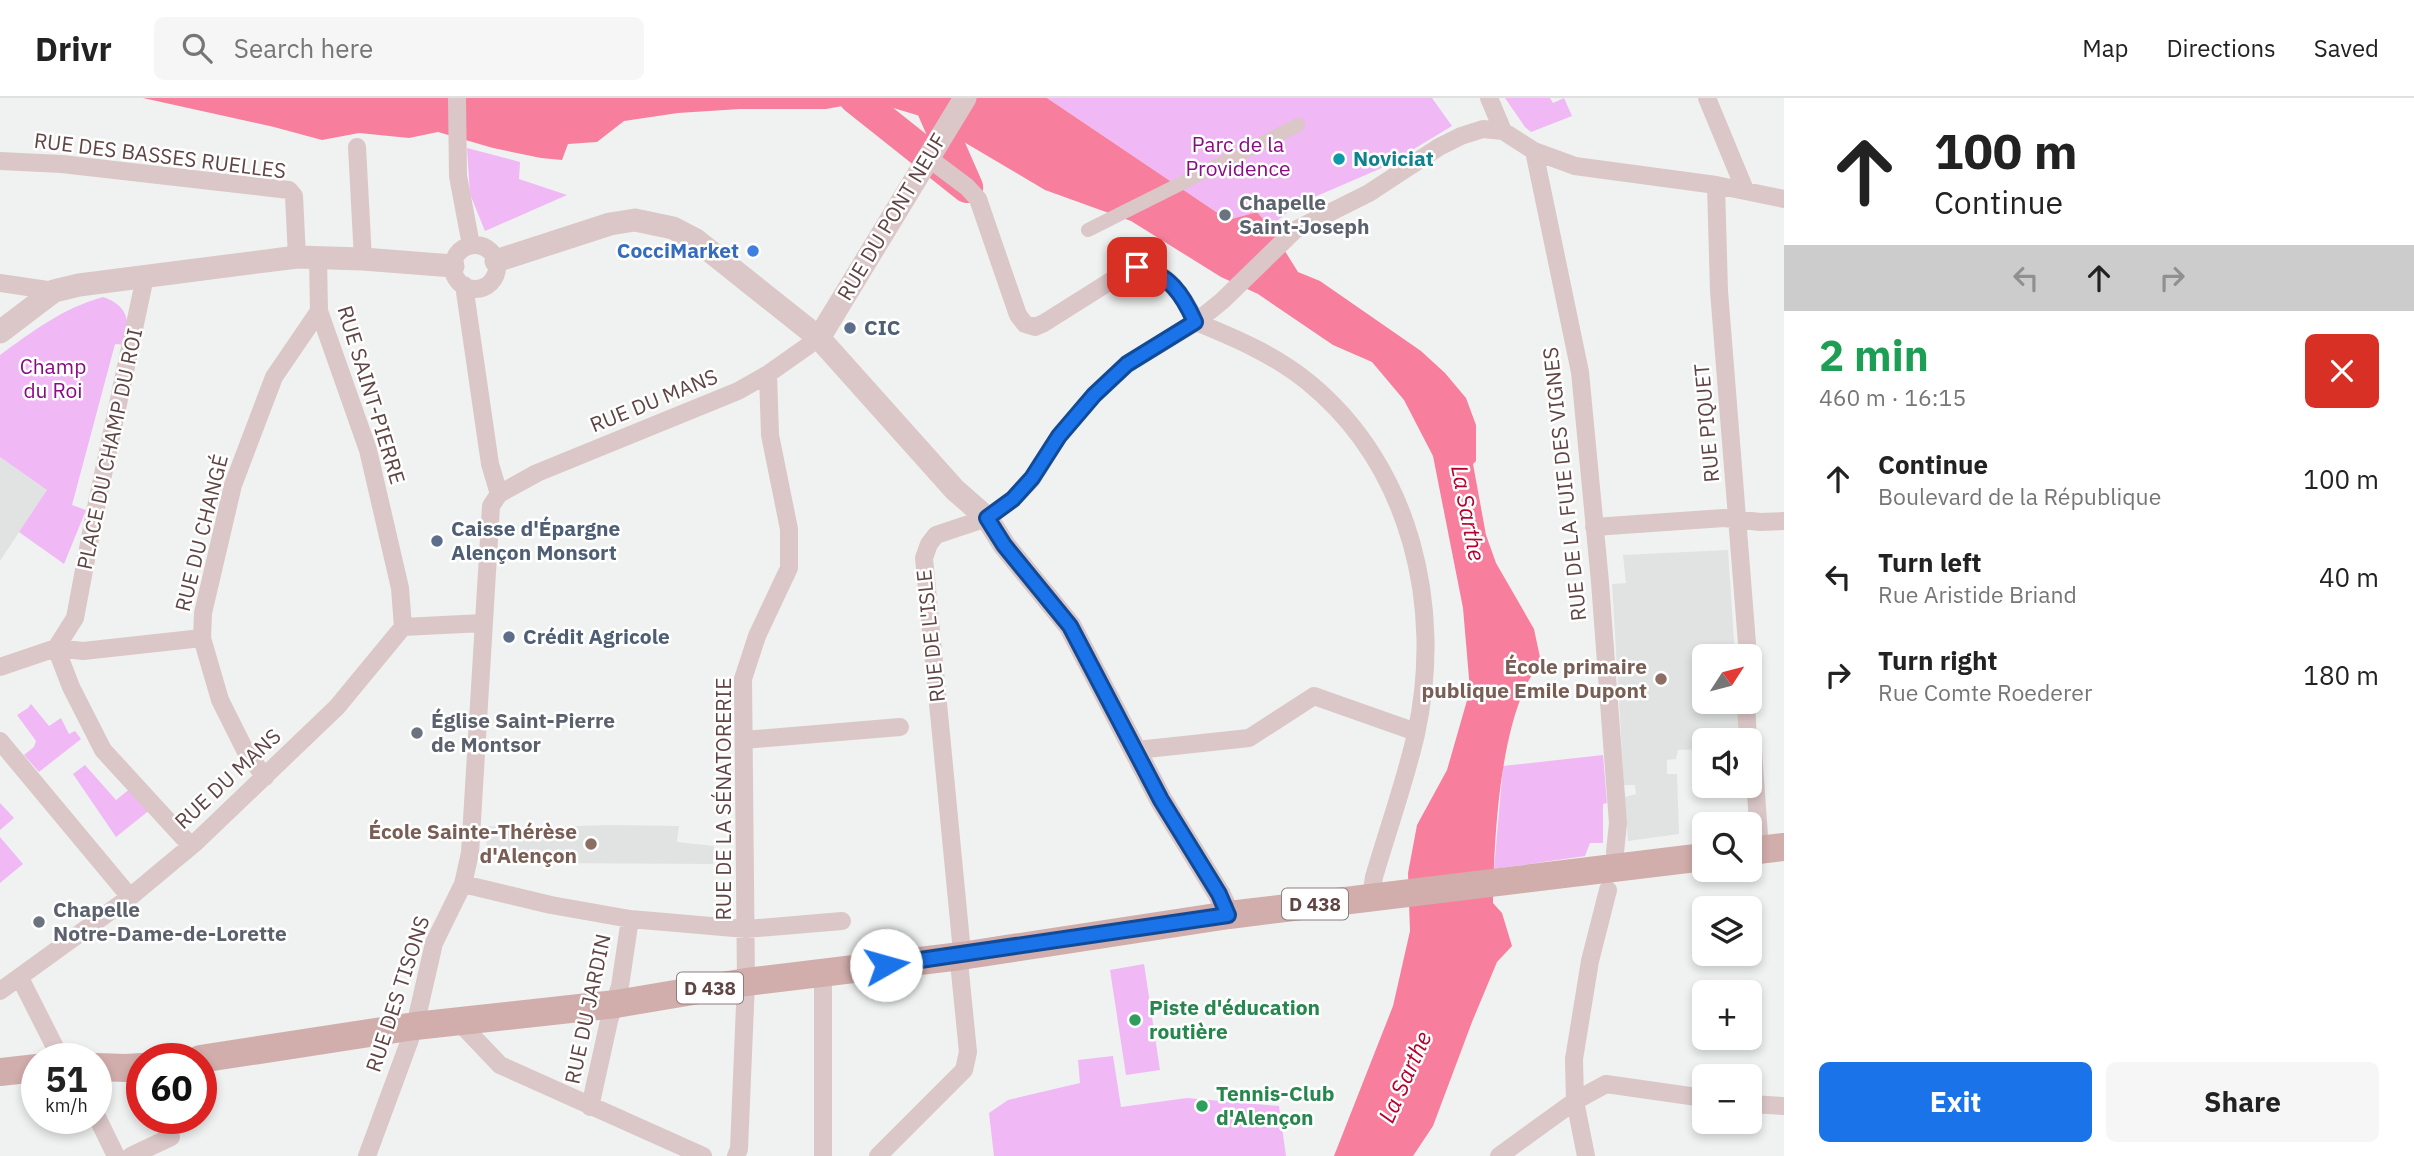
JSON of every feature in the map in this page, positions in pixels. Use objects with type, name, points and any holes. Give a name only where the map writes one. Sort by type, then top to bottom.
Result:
[{"type":"main road","name":"D 438","points":[[217,1056],[415,1026],[616,1004],[746,982],[961,956],[1228,915],[1692,859]]},
{"type":"main road","points":[[0,1072],[21,1070]]},
{"type":"main road","points":[[0,1091],[21,1089]]},
{"type":"street","points":[[457,98],[458,176],[471,245]]},
{"type":"street","name":"RUE DU PONT NEUF","points":[[819,338],[965,98]]},
{"type":"street","points":[[1489,98],[1503,131],[1534,151],[1576,166],[1716,185],[1784,199]]},
{"type":"street","points":[[1707,98],[1745,190]]},
{"type":"street","points":[[1087,230],[1298,125]]},
{"type":"street","name":"RUE DE L'ISLE","points":[[878,1156],[964,1070],[968,1052],[924,558],[929,544],[936,535],[987,518],[1013,499],[1032,478],[1059,436],[1118,372],[1195,322],[1222,301],[1295,230],[1369,193],[1439,147],[1461,136],[1483,129],[1503,131]]},
{"type":"street","points":[[356,147],[363,259]]},
{"type":"street","name":"RUE DE LA FUIE DES VIGNES","points":[[1534,151],[1580,372],[1618,823],[1615,852]]},
{"type":"street","points":[[927,157],[967,187],[978,199],[1018,315],[1025,324],[1030,327],[1044,323],[1137,267],[1156,273],[1174,285],[1184,297],[1195,322],[1246,342],[1306,380],[1341,411],[1363,437],[1395,493],[1414,545],[1425,611],[1425,666],[1416,732],[1374,877],[1371,897]]},
{"type":"street","name":"RUE DES BASSES RUELLES","points":[[0,161],[62,164],[289,190],[294,195],[307,258]]},
{"type":"street","name":"RUE PIQUET","points":[[1716,185],[1719,291],[1747,644]]},
{"type":"street","points":[[496,261],[610,224],[649,221],[685,233],[819,338],[955,490],[987,518],[1004,545],[1070,626],[1161,800],[1219,894],[1228,915]]},
{"type":"street","points":[[0,283],[54,291],[79,285],[307,258],[363,259],[458,276],[476,288],[489,284],[496,273],[496,261],[486,248],[471,245],[458,252],[458,276],[490,464],[499,494]]},
{"type":"street","name":"RUE SAINT-PIERRE","points":[[307,258],[319,311],[368,450],[400,588],[403,627]]},
{"type":"street","name":"PLACE DU CHAMP DU ROI","points":[[56,648],[75,618],[145,277]]},
{"type":"street","points":[[0,332],[54,291]]},
{"type":"street","name":"RUE DU CHANGÉ","points":[[56,648],[83,651],[202,638],[203,613],[233,485],[274,377],[319,311]]},
{"type":"street","name":"RUE DU MANS","points":[[499,494],[537,472],[718,401],[768,374],[819,338]]},
{"type":"street","name":"RUE DE LA SÉNATORERIE","points":[[736,1156],[739,1149],[746,982],[743,679],[757,636],[789,568],[789,529],[770,435],[768,374]]},
{"type":"street","name":"RUE DES TISONS","points":[[367,1156],[415,1026],[434,943],[463,884],[470,853],[489,522],[491,506],[499,494]]},
{"type":"street","points":[[1594,527],[1724,518],[1784,521]]},
{"type":"street","points":[[403,627],[483,623]]},
{"type":"street","name":"RUE DU MANS","points":[[0,990],[130,897],[191,846],[337,707],[403,627]]},
{"type":"street","points":[[202,638],[220,700],[246,752],[265,777]]},
{"type":"street","points":[[0,667],[56,648],[71,687],[103,750],[191,846]]},
{"type":"street","points":[[1137,750],[1249,738],[1314,696],[1416,732]]},
{"type":"street","points":[[744,740],[900,727]]},
{"type":"street","points":[[0,741],[130,897]]},
{"type":"street","points":[[1759,798],[1765,849]]},
{"type":"street","points":[[463,884],[551,905],[630,919],[746,929],[842,921]]},
{"type":"street","points":[[1586,1156],[1575,1101],[1574,1055],[1590,961],[1608,890]]},
{"type":"street","name":"RUE DU JARDIN","points":[[590,1107],[609,1021],[616,1004],[630,919]]},
{"type":"street","points":[[823,973],[823,1156]]},
{"type":"street","points":[[20,978],[53,1043]]},
{"type":"street","points":[[459,1022],[500,1065],[703,1156]]},
{"type":"street","points":[[1499,1156],[1575,1101],[1606,1084],[1692,1096]]},
{"type":"street","points":[[1762,1104],[1784,1105]]},
{"type":"street","points":[[105,1134],[116,1156]]},
{"type":"street","points":[[131,1156],[172,1137],[171,1134]]},
{"type":"shaded area","points":[[0,457],[47,490],[0,561]]},
{"type":"shaded area","name":"École primaire publique Emile Dupont","points":[[1728,550],[1734,644],[1692,644],[1692,714],[1739,714],[1739,728],[1692,728],[1692,749],[1678,750],[1676,759],[1667,760],[1667,774],[1677,774],[1679,834],[1628,841],[1625,797],[1636,794],[1635,785],[1624,785],[1612,584],[1626,583],[1623,555]]},
{"type":"shaded area","name":"École Sainte-Thérèse d'Alençon","points":[[487,826],[518,828],[679,826],[677,842],[714,846],[713,864],[546,863],[486,852]]},
{"type":"green space","name":"Parc de la Providence","points":[[1047,98],[1432,98],[1452,126],[1384,167],[1296,205],[1270,227],[1257,212],[1228,220]]},
{"type":"green space","points":[[1505,98],[1550,98],[1553,103],[1564,98],[1572,116],[1531,132]]},
{"type":"green space","points":[[467,148],[520,162],[519,179],[567,195],[485,231],[470,194]]},
{"type":"green space","name":"Champ du Roi","points":[[103,297],[123,310],[128,329],[127,345],[115,344],[72,505],[86,510],[64,564],[19,532],[47,490],[0,457],[0,355],[62,314]]},
{"type":"green space","points":[[31,704],[49,726],[61,718],[69,734],[75,731],[81,739],[39,772],[24,755],[34,747],[36,741],[17,715]]},
{"type":"green space","points":[[1603,755],[1607,803],[1603,804],[1603,843],[1590,843],[1585,856],[1494,869],[1503,766]]},
{"type":"green space","points":[[85,765],[116,800],[131,788],[151,809],[116,837],[73,774]]},
{"type":"green space","points":[[0,803],[14,818],[0,830]]},
{"type":"green space","points":[[0,837],[23,864],[0,883]]},
{"type":"green space","name":"Piste d'éducation routière","points":[[1144,964],[1160,1070],[1126,1075],[1110,970]]},
{"type":"green space","name":"Tennis-Club d'Alençon","points":[[1113,1056],[1121,1107],[1187,1098],[1279,1106],[1286,1156],[994,1156],[989,1113],[1008,1100],[1080,1083],[1078,1060]]},
{"type":"water","points":[[143,98],[1047,98],[1228,220],[1257,212],[1270,227],[1298,272],[1320,281],[1421,351],[1445,373],[1466,398],[1476,425],[1476,461],[1473,464],[1486,535],[1496,563],[1534,629],[1541,662],[1526,686],[1516,713],[1499,794],[1493,903],[1502,913],[1512,946],[1497,962],[1433,1126],[1413,1156],[1334,1156],[1393,1006],[1410,931],[1408,873],[1417,825],[1447,770],[1470,690],[1463,608],[1433,456],[1404,400],[1372,362],[1333,345],[1258,294],[1221,277],[1131,221],[1045,190],[920,116],[870,101],[826,109],[740,109],[678,113],[624,121],[597,142],[568,144],[562,160],[493,148],[438,132],[409,138],[359,133],[322,140]]},
{"type":"waterway","name":"La Sarthe","points":[[855,98],[967,187],[928,98]]},
{"type":"place","name":"Noviciat","points":[[1339,159]]},
{"type":"place","name":"Chapelle Saint-Joseph","points":[[1225,215]]},
{"type":"place","name":"CocciMarket","points":[[753,251]]},
{"type":"place","name":"CIC","points":[[850,328]]},
{"type":"place","name":"Caisse d'Épargne Alençon Monsort","points":[[437,541]]},
{"type":"place","name":"Crédit Agricole","points":[[509,637]]},
{"type":"place","name":"École primaire publique Emile Dupont","points":[[1661,679]]},
{"type":"place","name":"Église Saint-Pierre de Montsor","points":[[417,733]]},
{"type":"place","name":"École Sainte-Thérèse d'Alençon","points":[[591,844]]},
{"type":"place","name":"Chapelle Notre-Dame-de-Lorette","points":[[39,922]]},
{"type":"place","name":"Piste d'éducation routière","points":[[1135,1020]]},
{"type":"place","name":"Tennis-Club d'Alençon","points":[[1202,1106]]},
{"type":"route","points":[[886,965],[1228,915],[1219,894],[1161,800],[1070,626],[1004,545],[987,518],[1013,499],[1032,478],[1059,436],[1094,395],[1127,364],[1195,322],[1184,297],[1174,285],[1156,273],[1137,267]]}]
